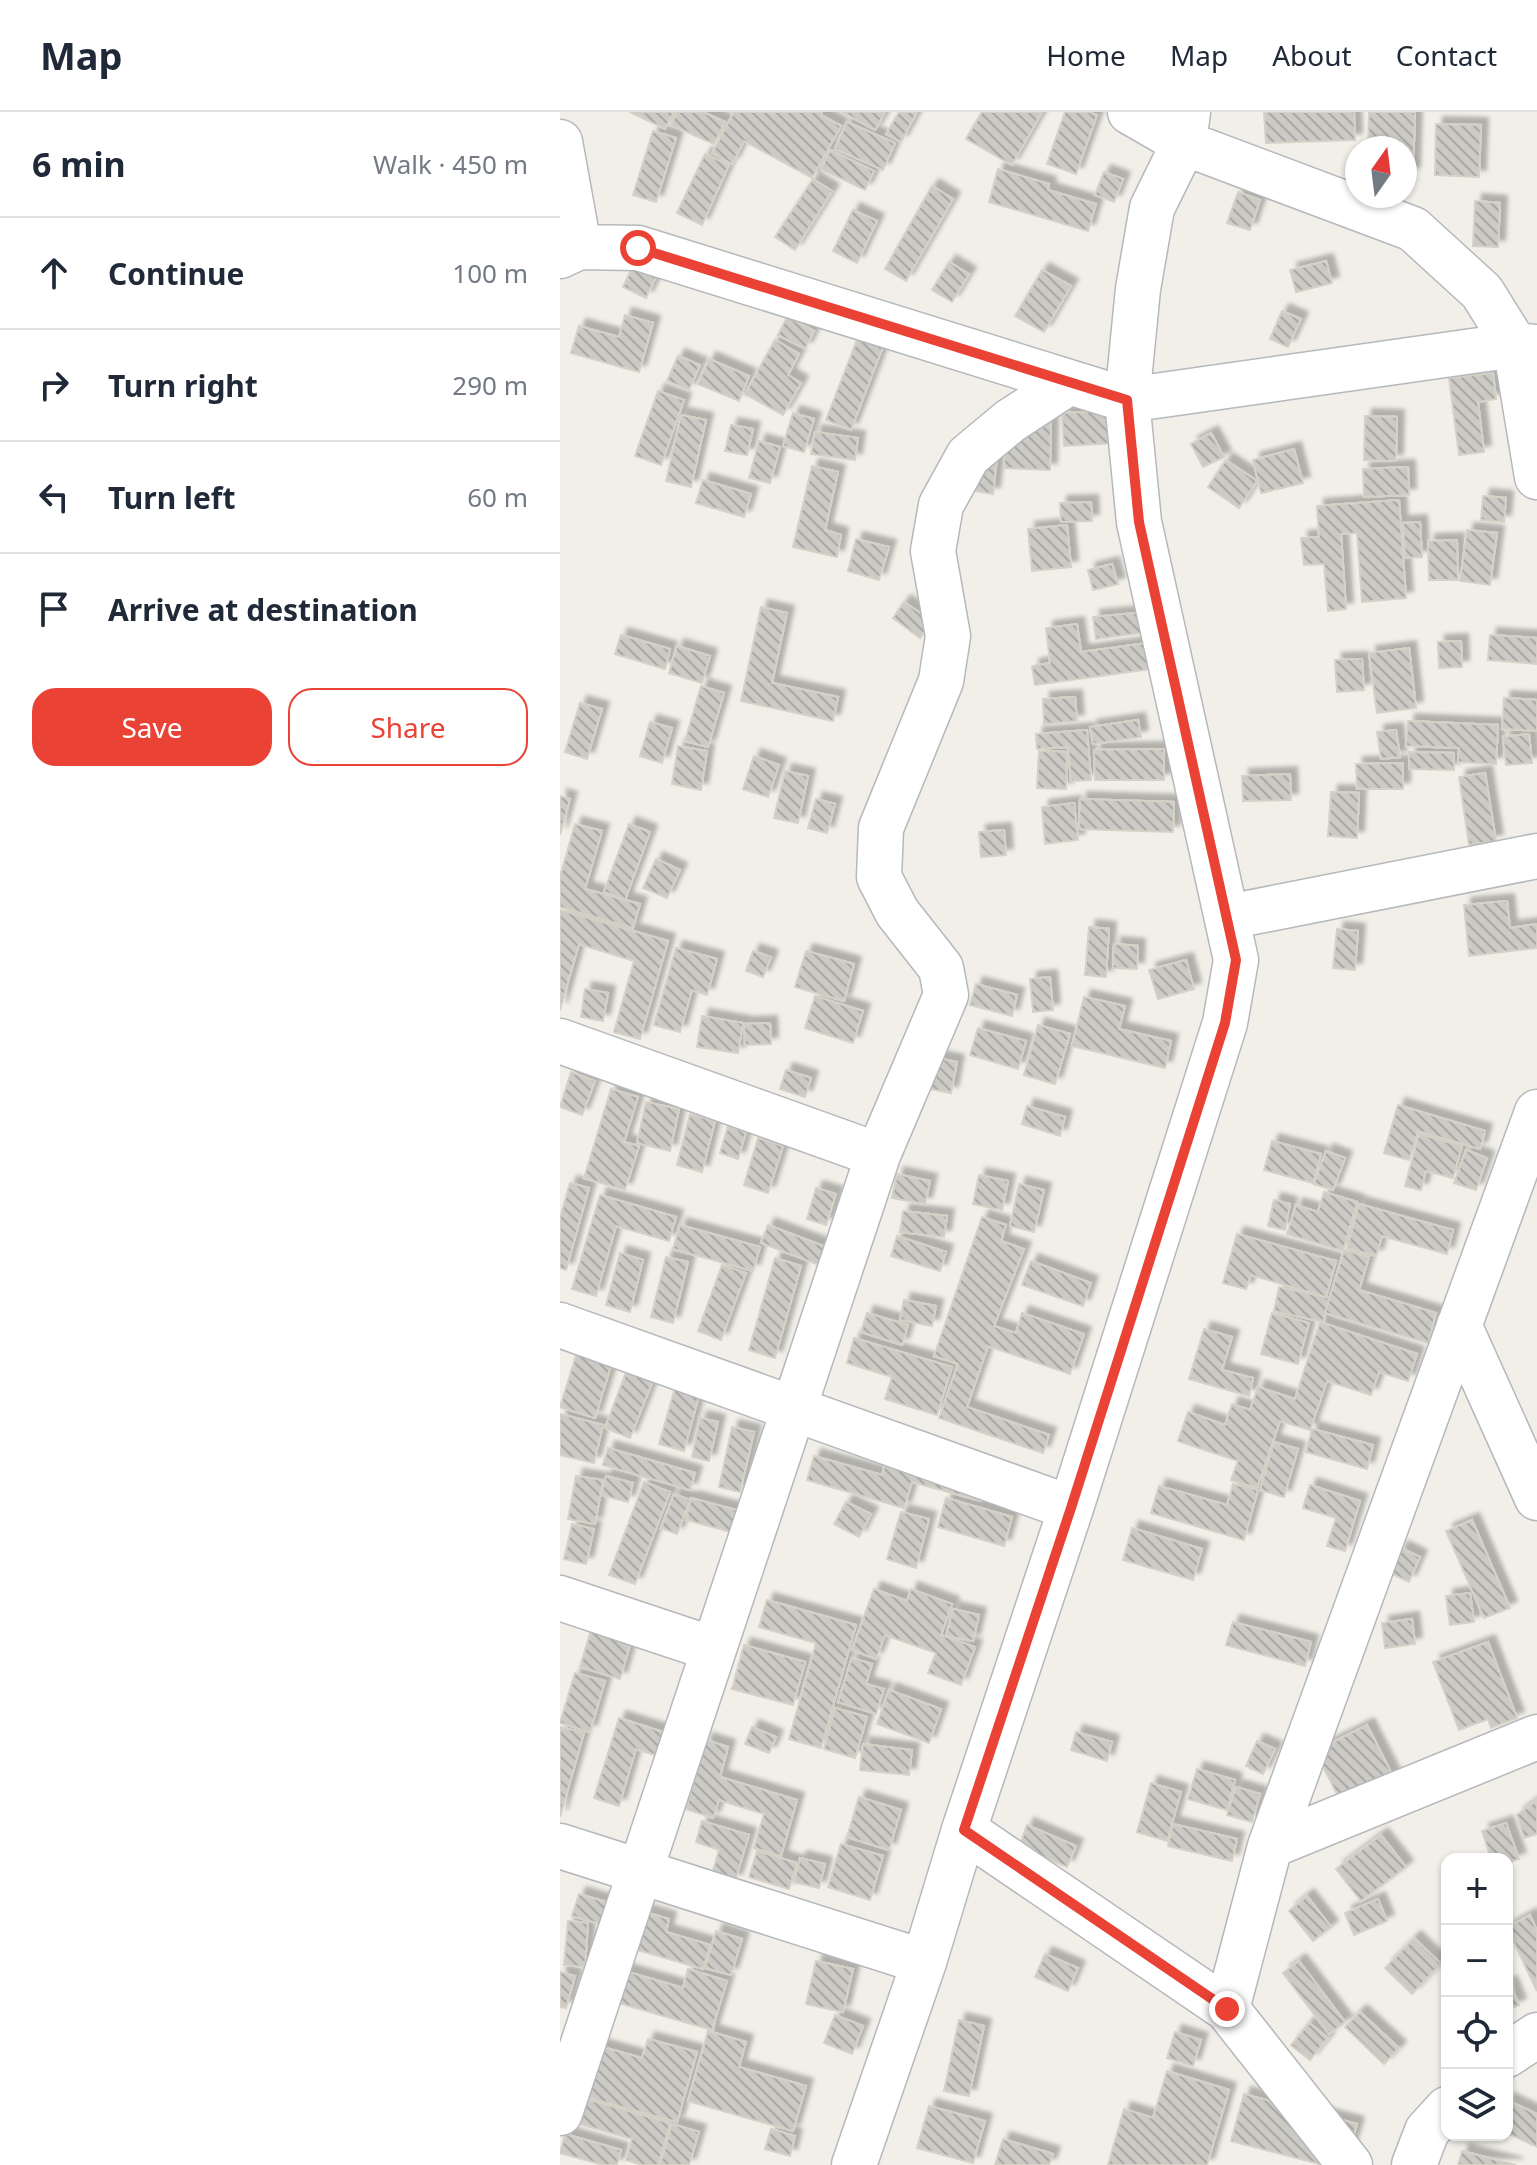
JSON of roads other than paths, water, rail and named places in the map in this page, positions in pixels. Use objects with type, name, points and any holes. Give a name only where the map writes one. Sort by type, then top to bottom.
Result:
[{"type":"street","points":[[1130,112],[1186,127],[1413,229],[1482,292],[1526,346],[1537,477]]},
{"type":"street","points":[[854,2165],[924,1962],[1225,1023],[1236,960],[1139,522],[1127,400],[1138,289],[1152,208],[1186,127]]},
{"type":"street","points":[[560,142],[569,252],[638,248],[1127,400],[1526,346]]},
{"type":"street","points":[[560,2113],[878,1155],[946,995],[941,968],[897,912],[879,877],[881,828],[941,681],[948,636],[933,551],[941,505],[968,456],[1010,421],[1068,383]]},
{"type":"street","points":[[1228,917],[1537,856]]},
{"type":"street","points":[[560,1041],[878,1155]]},
{"type":"street","points":[[1227,2009],[1270,1846],[1459,1325],[1521,1193],[1537,1112]]},
{"type":"street","points":[[560,1325],[1071,1508]]},
{"type":"street","points":[[1459,1325],[1535,1490]]},
{"type":"street","points":[[560,1598],[713,1649]]},
{"type":"street","points":[[1270,1846],[1537,1737]]},
{"type":"street","points":[[964,1830],[1227,2009],[1350,2165]]},
{"type":"street","points":[[560,1846],[924,1962]]},
{"type":"street","points":[[1513,2051],[1537,2035]]},
{"type":"street","points":[[1414,2165],[1427,2131],[1441,2116]]}]
